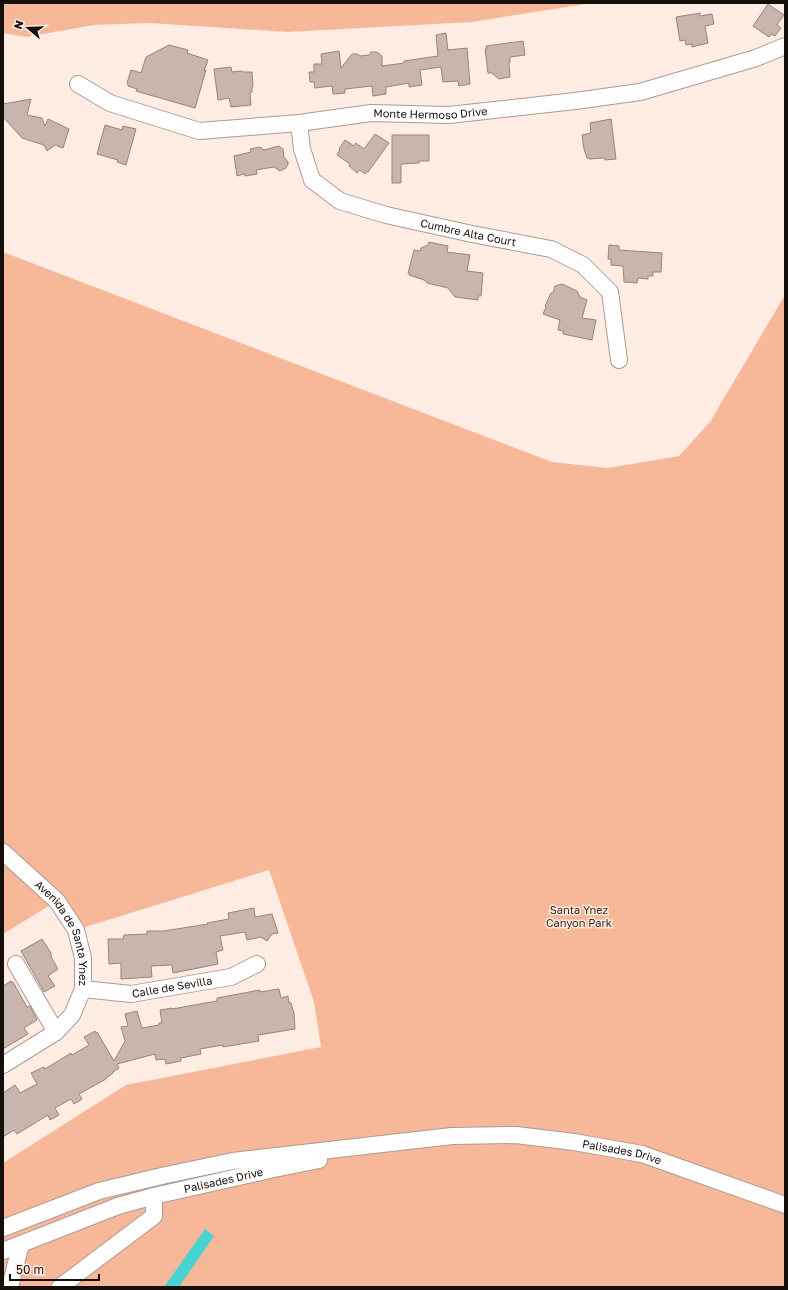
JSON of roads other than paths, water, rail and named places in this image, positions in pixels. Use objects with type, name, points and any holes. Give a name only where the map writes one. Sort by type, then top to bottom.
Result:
[{"type":"street","name":"Monte Hermoso Drive","points":[[78,84],[110,103],[199,131],[299,123],[371,113],[449,116],[640,92],[749,60],[785,46]]},
{"type":"street","name":"Cumbre Alta Court","points":[[299,123],[302,149],[312,180],[340,201],[386,215],[472,234],[551,249],[583,265],[610,292],[619,360]]},
{"type":"street","name":"Avenida de Santa Ynez","points":[[3,852],[57,901],[76,930],[83,958],[83,989],[72,1015],[56,1032],[3,1065]]},
{"type":"street","points":[[16,964],[56,1032]]},
{"type":"street","name":"Calle de Sevilla","points":[[83,989],[131,994],[231,977],[257,964]]},
{"type":"street","name":"Palisades Drive","points":[[3,1228],[99,1191],[234,1161],[452,1136],[516,1135],[574,1142],[642,1154],[785,1205]]},
{"type":"street","name":"Palisades Drive","points":[[3,1251],[118,1206],[154,1196],[274,1169],[452,1136]]},
{"type":"street","points":[[60,1287],[154,1216],[154,1196]]},
{"type":"street","points":[[10,1287],[21,1244]]},
{"type":"water","points":[[205,1229],[214,1236],[179,1287],[164,1287]]},
{"type":"park label","name":"Santa Ynez Canyon Park","points":[[579,916]]}]
